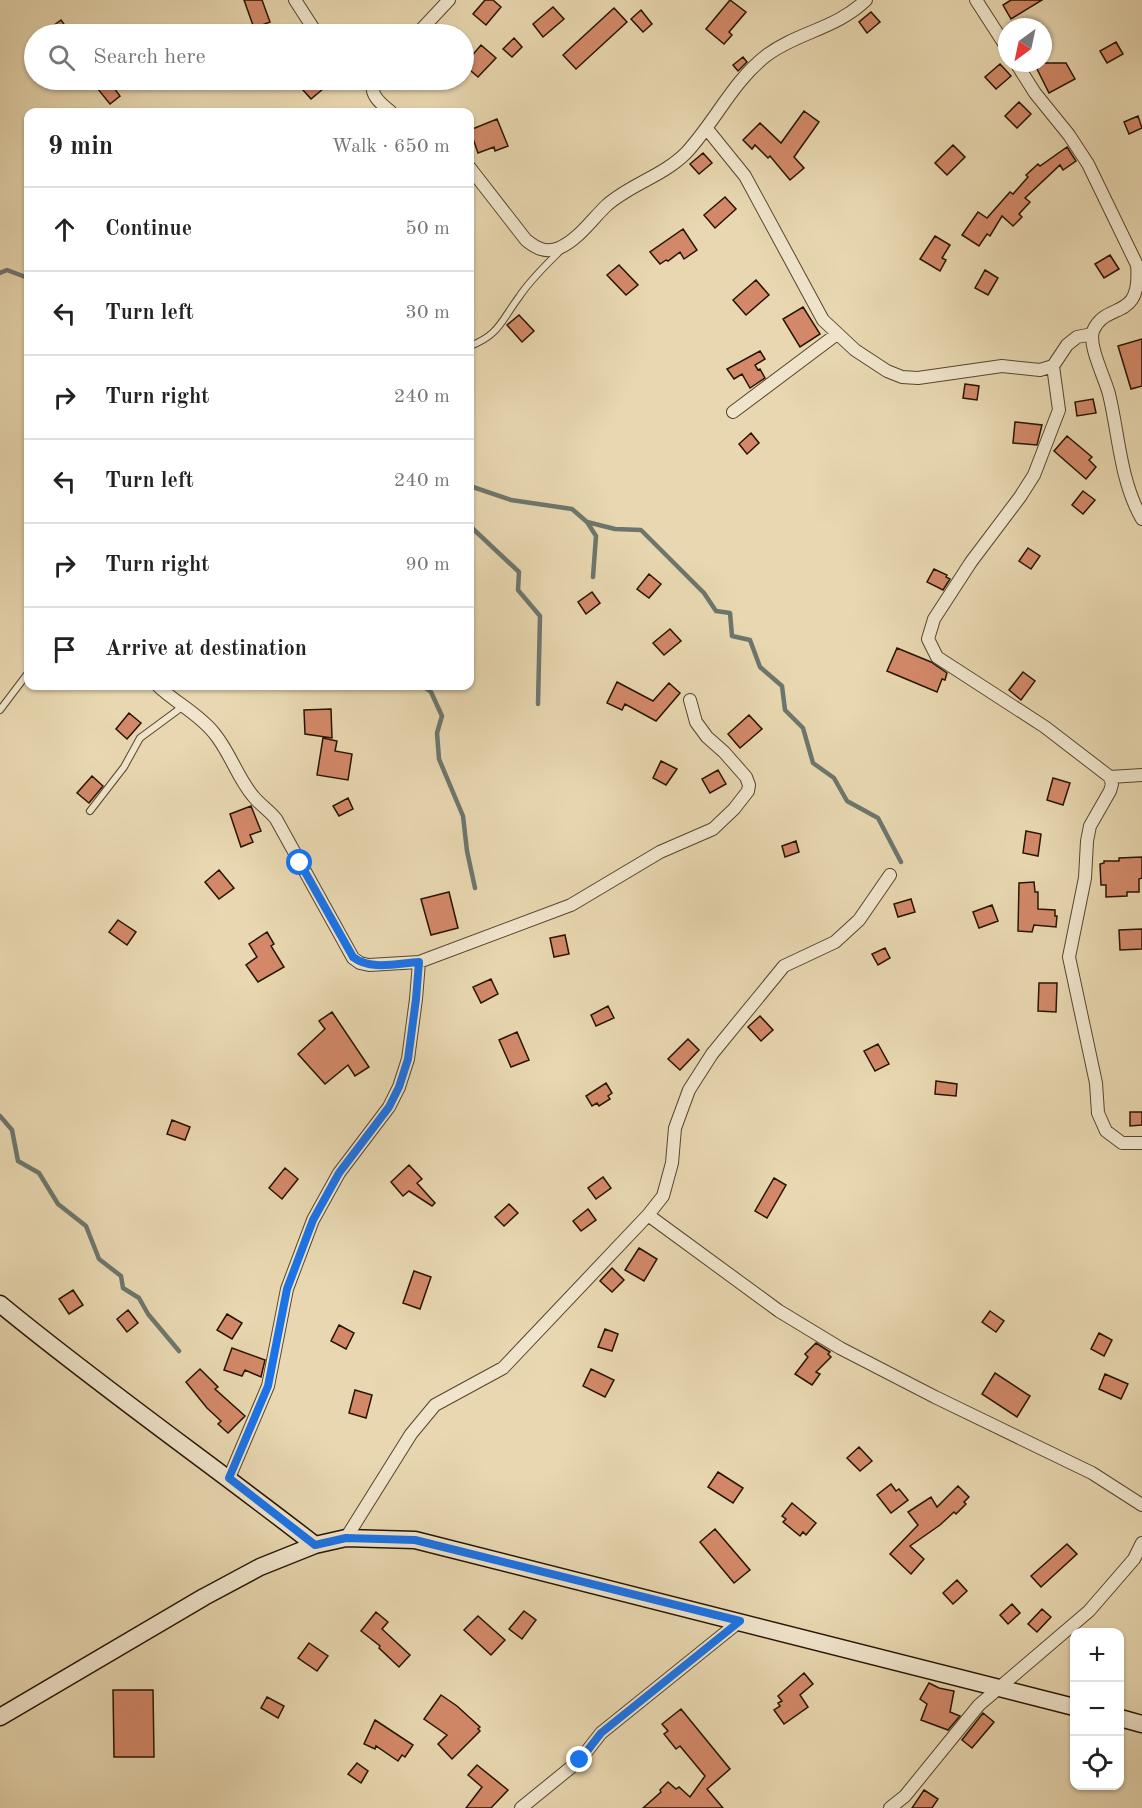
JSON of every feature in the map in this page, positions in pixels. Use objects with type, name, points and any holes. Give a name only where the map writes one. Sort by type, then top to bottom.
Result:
[{"type":"street","points":[[295,0],[311,24]]},
{"type":"street","points":[[426,24],[449,0]]},
{"type":"street","points":[[474,173],[526,240],[536,248],[548,251],[561,247],[572,240],[607,205],[624,192],[672,165],[707,129],[730,95],[767,55],[784,45],[830,26],[866,0]]},
{"type":"street","points":[[976,0],[998,34]]},
{"type":"street","points":[[1022,72],[1088,164],[1137,265],[1139,280],[1136,305],[1097,324],[1092,334],[1093,345],[1109,393],[1118,450],[1135,507],[1142,519]]},
{"type":"street","points":[[369,90],[387,108]]},
{"type":"street","points":[[707,129],[744,176],[816,309],[837,334],[855,350],[887,371],[902,377],[932,377],[1002,366],[1040,370],[1053,366],[1067,345],[1077,338],[1092,334]]},
{"type":"street","points":[[733,412],[837,334]]},
{"type":"street","points":[[1053,366],[1059,410],[1034,475],[971,562],[934,619],[928,639],[938,657],[1046,727],[1110,777],[1112,784],[1110,791],[1090,826],[1084,878],[1069,957],[1096,1083],[1098,1113],[1106,1131],[1122,1143],[1142,1143]]},
{"type":"street","points":[[163,690],[182,707],[200,718],[216,735],[254,798],[269,809],[276,819],[353,957],[360,963],[369,965],[419,962],[571,905],[660,852],[713,829],[734,809],[748,791],[748,785],[746,777],[707,737],[696,722],[690,700]]},
{"type":"street","points":[[1110,777],[1142,775]]},
{"type":"street","points":[[346,1538],[411,1434],[435,1405],[503,1368],[648,1215],[663,1196],[672,1163],[675,1128],[689,1090],[712,1054],[784,966],[835,942],[859,920],[890,875]]},
{"type":"street","points":[[229,1478],[268,1386],[287,1289],[313,1220],[339,1173],[389,1107],[399,1087],[408,1059],[419,962]]},
{"type":"street","points":[[648,1215],[779,1311],[840,1348],[1092,1473],[1142,1505]]},
{"type":"street","points":[[0,1304],[58,1352],[229,1478],[315,1545]]},
{"type":"street","points":[[0,1717],[204,1597],[260,1567],[315,1545],[346,1538],[415,1540],[1070,1706]]},
{"type":"street","points":[[890,1808],[904,1796],[978,1705],[1089,1611],[1134,1559],[1142,1543]]},
{"type":"street","points":[[521,1808],[580,1760],[601,1733],[740,1621]]},
{"type":"street","points":[[1124,1719],[1142,1724]]},
{"type":"lane","points":[[474,344],[498,329],[519,296],[572,240]]},
{"type":"lane","points":[[0,710],[24,678]]},
{"type":"lane","points":[[90,811],[124,767],[140,738],[182,707]]},
{"type":"building","points":[[244,0],[262,0],[270,22],[253,24]]},
{"type":"building","points":[[485,0],[493,0],[501,7],[486,25],[473,14]]},
{"type":"building","points":[[730,0],[746,12],[729,32],[732,35],[724,44],[706,29]]},
{"type":"building","points":[[1011,0],[1042,0],[1013,18],[1003,5]]},
{"type":"building","points":[[553,7],[564,19],[543,37],[533,24]]},
{"type":"building","points":[[614,8],[627,22],[576,69],[563,55]]},
{"type":"building","points":[[641,10],[652,24],[643,32],[631,19]]},
{"type":"building","points":[[871,12],[880,22],[867,33],[859,22]]},
{"type":"building","points":[[514,38],[522,47],[512,57],[503,49]]},
{"type":"building","points":[[1116,42],[1123,54],[1107,63],[1100,51]]},
{"type":"building","points":[[481,45],[496,58],[478,77],[474,74],[474,53]]},
{"type":"building","points":[[743,57],[747,62],[738,71],[733,65]]},
{"type":"building","points":[[1052,63],[1066,63],[1075,79],[1049,93],[1038,72],[1052,72]]},
{"type":"building","points":[[998,66],[998,72],[1007,72],[1011,76],[996,89],[985,77]]},
{"type":"building","points":[[99,90],[116,90],[120,96],[110,104]]},
{"type":"building","points":[[303,90],[322,90],[311,99]]},
{"type":"building","points":[[1019,102],[1031,114],[1017,128],[1005,116]]},
{"type":"building","points":[[804,111],[819,122],[794,157],[804,168],[790,180],[770,156],[768,158],[755,145],[752,149],[743,140],[760,123],[781,143]]},
{"type":"building","points":[[1138,116],[1142,128],[1129,134],[1124,122]]},
{"type":"building","points":[[497,119],[508,146],[495,151],[494,147],[478,153],[474,142],[474,128]]},
{"type":"building","points":[[953,145],[965,157],[947,175],[935,163]]},
{"type":"building","points":[[1067,147],[1076,161],[1063,170],[1060,165],[1025,198],[1030,202],[1019,214],[1022,217],[1013,226],[1002,216],[990,236],[987,234],[979,246],[962,235],[978,212],[987,218],[1010,192],[1013,194],[1028,177],[1026,175],[1038,164],[1040,166]]},
{"type":"building","points":[[703,153],[712,163],[699,174],[690,164]]},
{"type":"building","points":[[725,197],[736,209],[715,228],[704,215]]},
{"type":"building","points":[[683,229],[697,250],[684,259],[680,252],[660,264],[650,252]]},
{"type":"building","points":[[935,236],[950,245],[942,258],[946,260],[940,271],[920,259]]},
{"type":"building","points":[[1110,255],[1119,269],[1104,278],[1095,264]]},
{"type":"building","points":[[619,265],[638,285],[626,295],[607,275]]},
{"type":"building","points":[[985,270],[998,278],[988,295],[975,288]]},
{"type":"building","points":[[756,280],[769,295],[746,315],[733,300]]},
{"type":"building","points":[[803,307],[820,334],[800,347],[783,319]]},
{"type":"building","points":[[519,315],[534,331],[522,342],[507,325]]},
{"type":"building","points":[[1142,339],[1142,386],[1131,389],[1118,346]]},
{"type":"building","points":[[760,351],[765,359],[755,365],[765,378],[750,388],[742,374],[734,379],[727,369]]},
{"type":"building","points":[[965,384],[979,386],[977,400],[963,398]]},
{"type":"building","points":[[1093,399],[1096,413],[1077,416],[1075,402]]},
{"type":"building","points":[[1015,422],[1042,425],[1037,445],[1013,443]]},
{"type":"building","points":[[751,433],[759,443],[747,454],[739,444]]},
{"type":"building","points":[[1067,436],[1092,457],[1089,460],[1096,467],[1086,479],[1054,451]]},
{"type":"building","points":[[1083,491],[1095,500],[1083,514],[1072,505]]},
{"type":"building","points":[[1028,548],[1040,556],[1031,569],[1019,561]]},
{"type":"building","points":[[934,569],[947,575],[946,577],[950,579],[943,590],[927,582]]},
{"type":"building","points":[[649,574],[661,584],[649,598],[637,589]]},
{"type":"building","points":[[592,592],[600,603],[586,614],[578,602]]},
{"type":"building","points":[[670,629],[681,641],[664,655],[653,643]]},
{"type":"building","points":[[897,648],[931,662],[947,673],[937,692],[887,671]]},
{"type":"building","points":[[1023,672],[1035,681],[1021,700],[1009,690]]},
{"type":"building","points":[[617,682],[653,701],[669,683],[680,693],[656,721],[625,704],[622,710],[607,703]]},
{"type":"building","points":[[331,709],[332,738],[305,734],[304,710]]},
{"type":"building","points":[[129,713],[141,723],[127,739],[116,729]]},
{"type":"building","points":[[749,715],[762,729],[740,748],[728,734]]},
{"type":"building","points":[[323,738],[337,741],[335,751],[352,754],[348,780],[317,775]]},
{"type":"building","points":[[661,761],[677,769],[666,785],[653,778]]},
{"type":"building","points":[[718,770],[726,784],[710,793],[702,779]]},
{"type":"building","points":[[92,776],[103,786],[89,803],[77,793]]},
{"type":"building","points":[[1053,778],[1070,783],[1063,805],[1047,800]]},
{"type":"building","points":[[348,798],[353,809],[339,816],[333,806]]},
{"type":"building","points":[[251,806],[261,831],[250,835],[253,842],[241,847],[230,814]]},
{"type":"building","points":[[1026,831],[1041,834],[1038,856],[1023,853]]},
{"type":"building","points":[[796,841],[799,852],[785,857],[782,846]]},
{"type":"building","points":[[1142,857],[1139,892],[1127,892],[1127,896],[1106,897],[1106,885],[1101,885],[1100,864],[1104,861],[1119,861],[1119,858]]},
{"type":"building","points":[[219,870],[234,888],[219,899],[205,882]]},
{"type":"building","points":[[1034,882],[1035,892],[1038,892],[1038,909],[1055,910],[1056,927],[1034,925],[1032,932],[1018,931],[1019,883]]},
{"type":"building","points":[[449,892],[458,928],[431,935],[421,899]]},
{"type":"building","points":[[911,899],[915,912],[898,917],[894,904]]},
{"type":"building","points":[[992,905],[998,921],[979,928],[973,912]]},
{"type":"building","points":[[118,920],[136,932],[127,945],[109,932]]},
{"type":"building","points":[[1142,929],[1142,949],[1120,950],[1119,930]]},
{"type":"building","points":[[267,932],[274,944],[271,946],[284,967],[258,982],[246,965],[257,957],[249,944]]},
{"type":"building","points":[[565,935],[569,954],[554,957],[550,938]]},
{"type":"building","points":[[885,948],[890,958],[878,965],[872,954]]},
{"type":"building","points":[[491,979],[498,994],[481,1003],[473,987]]},
{"type":"building","points":[[1039,983],[1057,983],[1056,1012],[1038,1011]]},
{"type":"building","points":[[608,1006],[614,1018],[596,1026],[591,1015]]},
{"type":"building","points":[[332,1012],[369,1067],[355,1076],[348,1065],[325,1084],[298,1054],[325,1029],[319,1021]]},
{"type":"building","points":[[760,1016],[773,1030],[761,1041],[748,1027]]},
{"type":"building","points":[[517,1032],[529,1060],[511,1067],[499,1040]]},
{"type":"building","points":[[688,1039],[699,1050],[680,1070],[668,1059]]},
{"type":"building","points":[[878,1044],[889,1064],[875,1071],[864,1051]]},
{"type":"building","points":[[936,1081],[957,1084],[956,1096],[935,1094]]},
{"type":"building","points":[[606,1083],[612,1093],[608,1096],[610,1099],[599,1106],[597,1103],[592,1106],[586,1096]]},
{"type":"building","points":[[1130,1112],[1142,1112],[1142,1125],[1130,1126]]},
{"type":"building","points":[[172,1120],[190,1127],[185,1140],[167,1134]]},
{"type":"building","points":[[409,1165],[422,1179],[417,1183],[435,1203],[432,1206],[409,1191],[403,1196],[391,1182]]},
{"type":"building","points":[[285,1168],[298,1179],[282,1199],[269,1188]]},
{"type":"building","points":[[603,1177],[611,1188],[596,1199],[588,1188]]},
{"type":"building","points":[[774,1178],[786,1185],[767,1218],[755,1211]]},
{"type":"building","points":[[509,1204],[518,1213],[504,1226],[495,1217]]},
{"type":"building","points":[[588,1209],[596,1220],[581,1231],[573,1221]]},
{"type":"building","points":[[639,1248],[657,1259],[644,1281],[625,1270]]},
{"type":"building","points":[[612,1268],[624,1280],[612,1292],[600,1281]]},
{"type":"building","points":[[414,1271],[431,1277],[420,1309],[403,1303]]},
{"type":"building","points":[[73,1290],[83,1305],[69,1314],[59,1299]]},
{"type":"building","points":[[128,1310],[138,1323],[127,1332],[117,1319]]},
{"type":"building","points":[[990,1311],[1004,1321],[996,1332],[982,1322]]},
{"type":"building","points":[[227,1314],[242,1323],[232,1339],[217,1330]]},
{"type":"building","points":[[339,1325],[354,1333],[346,1349],[331,1341]]},
{"type":"building","points":[[605,1329],[618,1334],[612,1351],[598,1347]]},
{"type":"building","points":[[1099,1333],[1112,1340],[1104,1356],[1091,1349]]},
{"type":"building","points":[[816,1343],[830,1352],[828,1354],[831,1357],[816,1372],[820,1374],[812,1385],[795,1374],[808,1357],[805,1354]]},
{"type":"building","points":[[232,1348],[265,1360],[261,1377],[245,1370],[242,1376],[224,1370]]},
{"type":"building","points":[[200,1369],[218,1387],[215,1389],[245,1416],[228,1433],[218,1424],[221,1421],[186,1382]]},
{"type":"building","points":[[591,1369],[614,1380],[605,1397],[583,1386]]},
{"type":"building","points":[[995,1373],[1030,1396],[1017,1417],[982,1394]]},
{"type":"building","points":[[1105,1374],[1128,1384],[1121,1399],[1099,1389]]},
{"type":"building","points":[[355,1390],[372,1395],[366,1418],[349,1413]]},
{"type":"building","points":[[859,1447],[872,1461],[860,1471],[847,1458]]},
{"type":"building","points":[[718,1472],[743,1488],[733,1503],[708,1487]]},
{"type":"building","points":[[891,1484],[896,1491],[899,1489],[908,1500],[891,1513],[877,1495]]},
{"type":"building","points":[[958,1486],[969,1497],[964,1502],[966,1504],[956,1514],[954,1512],[910,1546],[924,1559],[911,1574],[890,1554],[918,1525],[908,1512],[931,1497],[937,1507]]},
{"type":"building","points":[[792,1503],[816,1523],[806,1535],[803,1532],[800,1536],[783,1522],[786,1519],[782,1516]]},
{"type":"building","points":[[715,1529],[750,1570],[734,1583],[700,1542]]},
{"type":"building","points":[[1067,1544],[1077,1554],[1041,1587],[1031,1576]]},
{"type":"building","points":[[957,1580],[967,1591],[953,1604],[943,1593]]},
{"type":"building","points":[[1012,1604],[1020,1613],[1008,1624],[1000,1615]]},
{"type":"building","points":[[1042,1609],[1051,1617],[1037,1632],[1028,1624]]},
{"type":"building","points":[[524,1611],[536,1620],[522,1639],[509,1629]]},
{"type":"building","points":[[376,1612],[388,1622],[382,1629],[410,1655],[399,1667],[379,1648],[380,1646],[361,1631]]},
{"type":"building","points":[[478,1616],[505,1640],[491,1655],[464,1630]]},
{"type":"building","points":[[309,1643],[328,1656],[317,1671],[298,1658]]},
{"type":"building","points":[[804,1673],[813,1684],[800,1695],[808,1707],[784,1724],[774,1710],[780,1706],[778,1703],[782,1701],[778,1696]]},
{"type":"building","points":[[929,1683],[954,1691],[950,1712],[960,1716],[948,1730],[921,1720],[927,1704],[920,1699]]},
{"type":"building","points":[[113,1690],[153,1690],[154,1757],[114,1757]]},
{"type":"building","points":[[441,1695],[480,1727],[478,1729],[480,1731],[452,1759],[438,1744],[447,1735],[424,1719]]},
{"type":"building","points":[[267,1697],[284,1706],[278,1718],[261,1708]]},
{"type":"building","points":[[681,1709],[730,1769],[707,1789],[723,1808],[643,1808],[661,1792],[660,1790],[668,1782],[676,1789],[679,1787],[690,1797],[705,1776],[680,1746],[676,1749],[664,1734],[668,1731],[662,1724]]},
{"type":"building","points":[[983,1713],[994,1722],[972,1748],[962,1740]]},
{"type":"building","points":[[375,1720],[413,1745],[405,1757],[402,1755],[398,1761],[376,1746],[375,1749],[364,1744]]},
{"type":"building","points":[[357,1763],[368,1771],[361,1783],[348,1774]]},
{"type":"building","points":[[477,1765],[508,1790],[491,1808],[466,1808],[482,1787],[468,1775]]},
{"type":"building","points":[[924,1790],[938,1799],[932,1808],[912,1808]]},
{"type":"waterway","points":[[0,273],[7,270],[24,276]]},
{"type":"waterway","points":[[474,487],[511,500],[572,509],[587,522],[615,529],[641,530],[704,593],[716,611],[730,613],[732,636],[750,640],[760,667],[782,686],[785,710],[803,728],[813,763],[834,778],[847,801],[878,818],[901,862]]},
{"type":"waterway","points":[[587,522],[596,536],[593,577]]},
{"type":"waterway","points":[[474,530],[519,572],[518,590],[540,616],[538,704]]},
{"type":"waterway","points":[[428,690],[442,716],[437,733],[439,759],[463,816],[467,851],[475,888]]},
{"type":"waterway","points":[[0,1116],[12,1130],[18,1161],[39,1173],[58,1204],[86,1226],[99,1259],[121,1276],[123,1288],[139,1298],[148,1314],[179,1351]]},
{"type":"route","points":[[300,863],[338,929],[347,950],[360,963],[369,965],[419,962],[416,999],[408,1059],[399,1087],[389,1107],[339,1173],[313,1220],[287,1289],[268,1386],[229,1478],[315,1545],[346,1538],[415,1540],[740,1621],[601,1733],[580,1760]]}]
